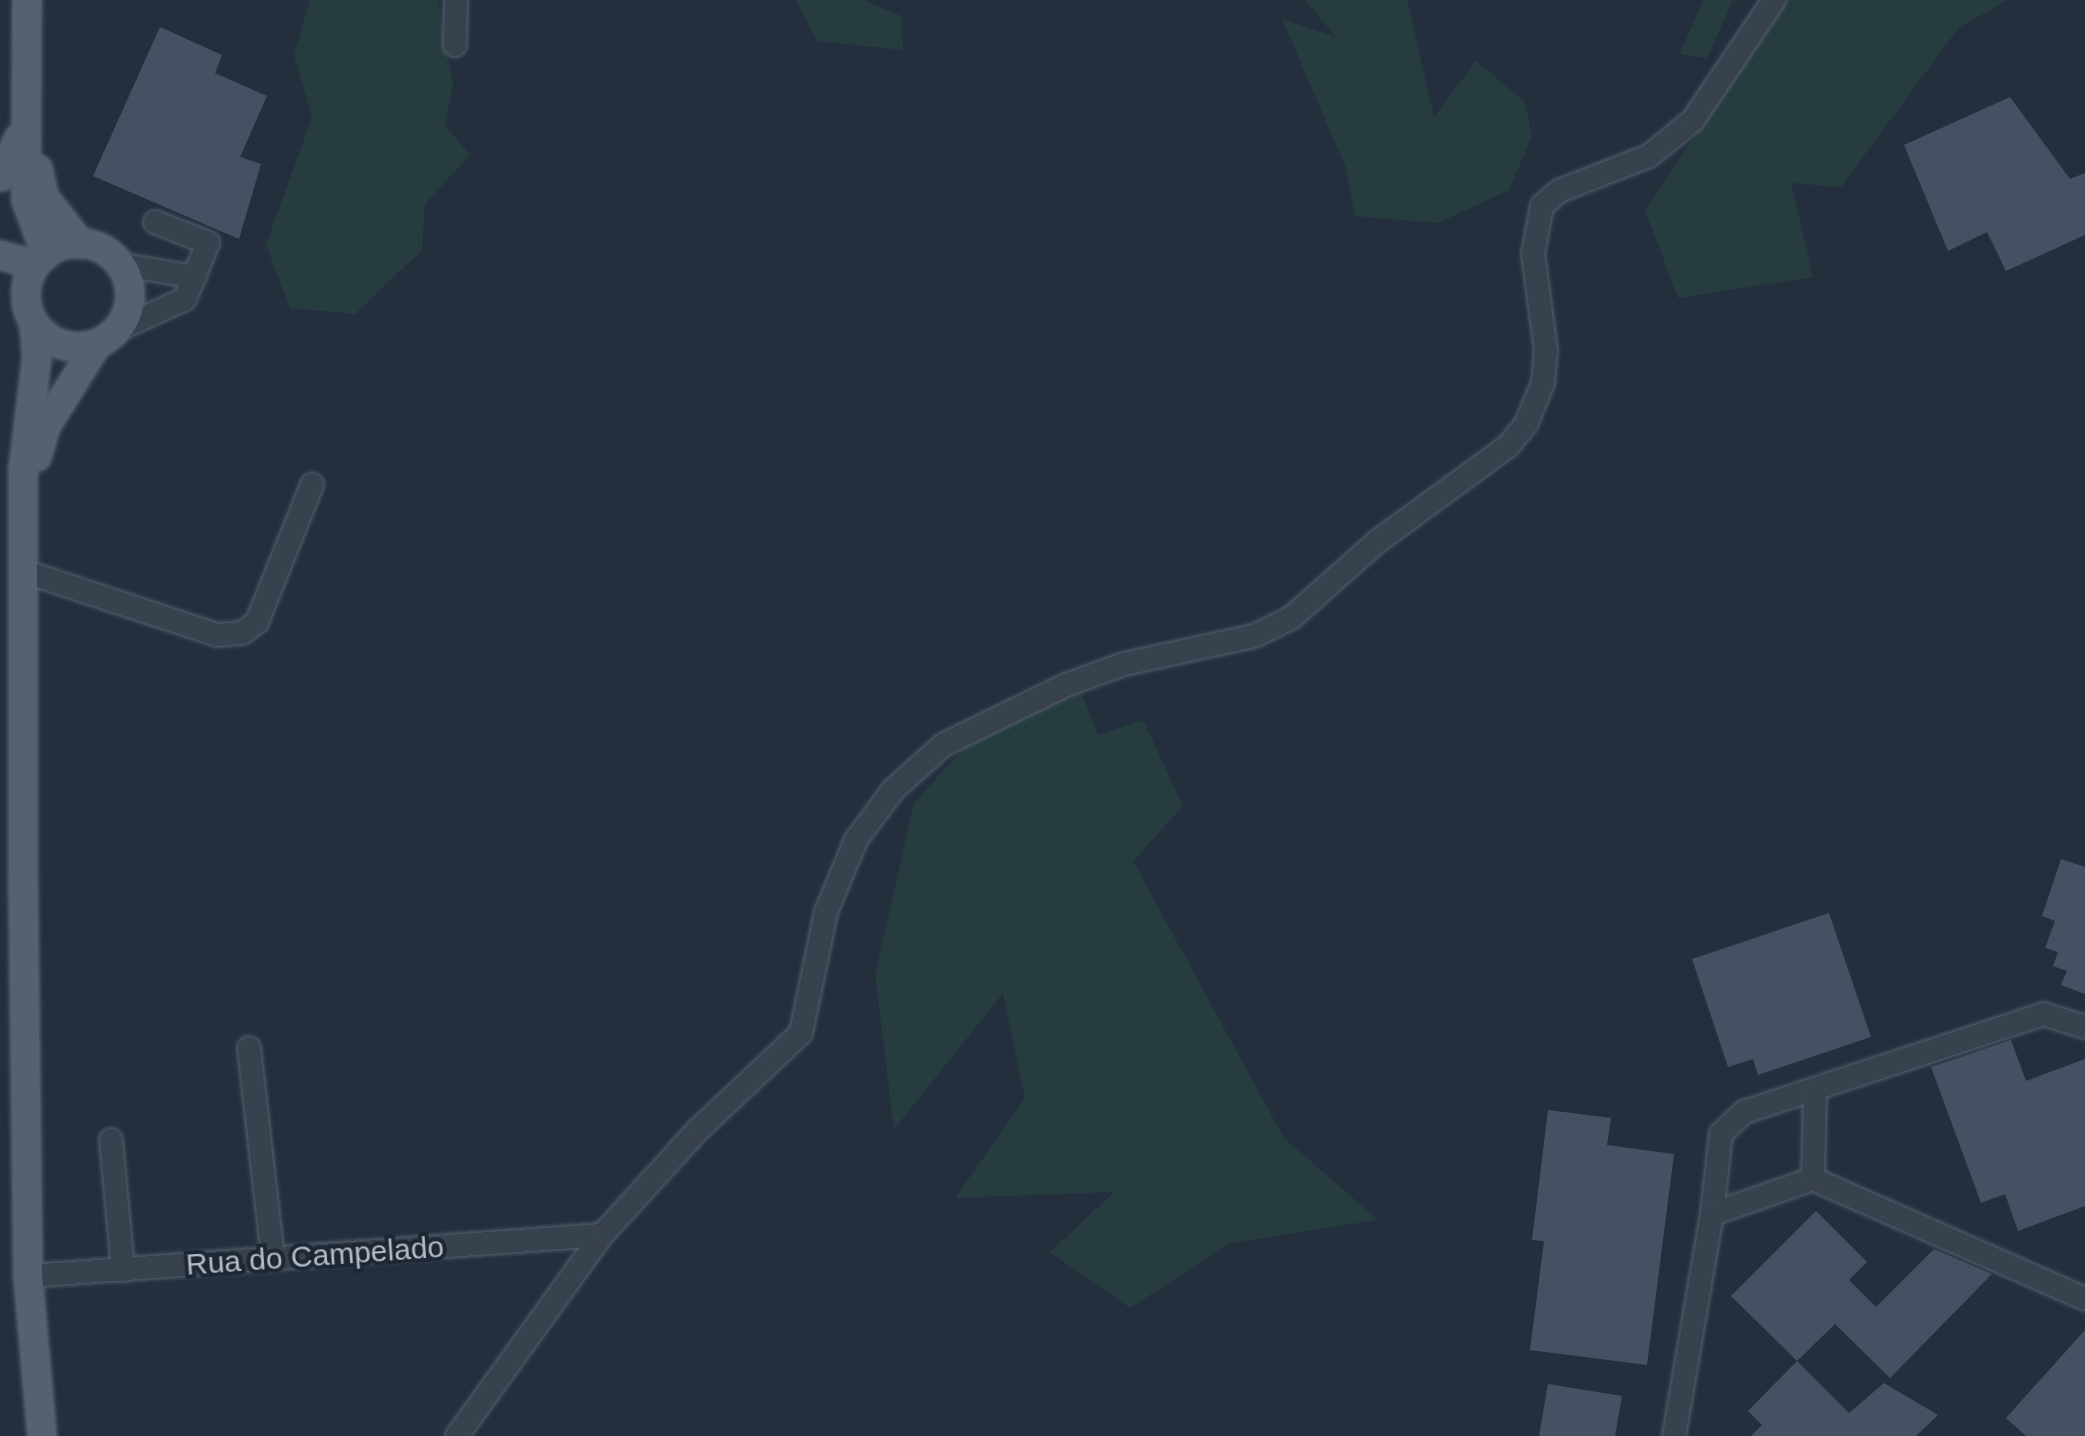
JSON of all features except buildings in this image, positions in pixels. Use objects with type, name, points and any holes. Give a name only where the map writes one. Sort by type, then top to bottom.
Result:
[{"type":"main road","points":[[27,0],[26,200],[41,260],[26,296],[31,318],[26,572],[12,646],[28,1276],[42,1436]]},
{"type":"main road","points":[[0,177],[25,118]]},
{"type":"main road","points":[[25,118],[44,198],[81,244],[118,264],[129,306],[46,426],[25,517]]},
{"type":"main road","points":[[0,254],[41,260],[81,244]]},
{"type":"main road","points":[[0,290],[62,345],[106,338]]},
{"type":"street","points":[[454,46],[456,0]]},
{"type":"street","points":[[458,1436],[602,1235],[698,1130],[801,1033],[816,946],[856,840],[892,790],[931,756],[1066,685],[1124,664],[1254,636],[1291,618],[1378,541],[1507,448],[1526,424],[1543,383],[1546,352],[1534,254],[1542,206],[1559,192],[1649,156],[1694,120],[1774,0]]},
{"type":"street","points":[[106,338],[185,299],[195,277],[208,244],[155,222]]},
{"type":"street","points":[[118,264],[195,277]]},
{"type":"street","points":[[26,572],[218,635],[242,633],[257,622],[312,485]]},
{"type":"street","points":[[1674,1436],[1712,1214],[1721,1134],[1730,1119],[2043,1014],[2085,1028]]},
{"type":"street","points":[[249,1048],[273,1259]]},
{"type":"street","points":[[1813,1179],[1815,1088]]},
{"type":"street","points":[[111,1140],[122,1270]]},
{"type":"street","points":[[1712,1214],[1813,1179],[2085,1300]]},
{"type":"street","name":"Rua do Campelado","points":[[28,1276],[602,1235]]},
{"type":"green space","points":[[310,0],[438,0],[453,85],[445,125],[470,155],[425,204],[422,250],[355,314],[290,308],[266,245],[312,117],[294,55]]},
{"type":"green space","points":[[795,0],[864,0],[901,16],[903,50],[818,41]]},
{"type":"green space","points":[[1305,0],[1407,0],[1434,117],[1476,61],[1525,102],[1532,136],[1509,190],[1438,223],[1355,216],[1346,168],[1282,19],[1336,37]]},
{"type":"green space","points":[[1703,0],[1733,0],[1707,58],[1680,54]]},
{"type":"green space","points":[[1786,0],[2008,0],[1959,27],[1841,187],[1791,183],[1813,277],[1678,298],[1645,210]]},
{"type":"green space","points":[[1081,692],[1098,735],[1143,720],[1183,806],[1133,861],[1284,1138],[1378,1220],[1230,1243],[1130,1308],[1050,1252],[1114,1192],[955,1198],[1025,1098],[1003,993],[894,1129],[875,975],[914,803],[998,710]]}]
